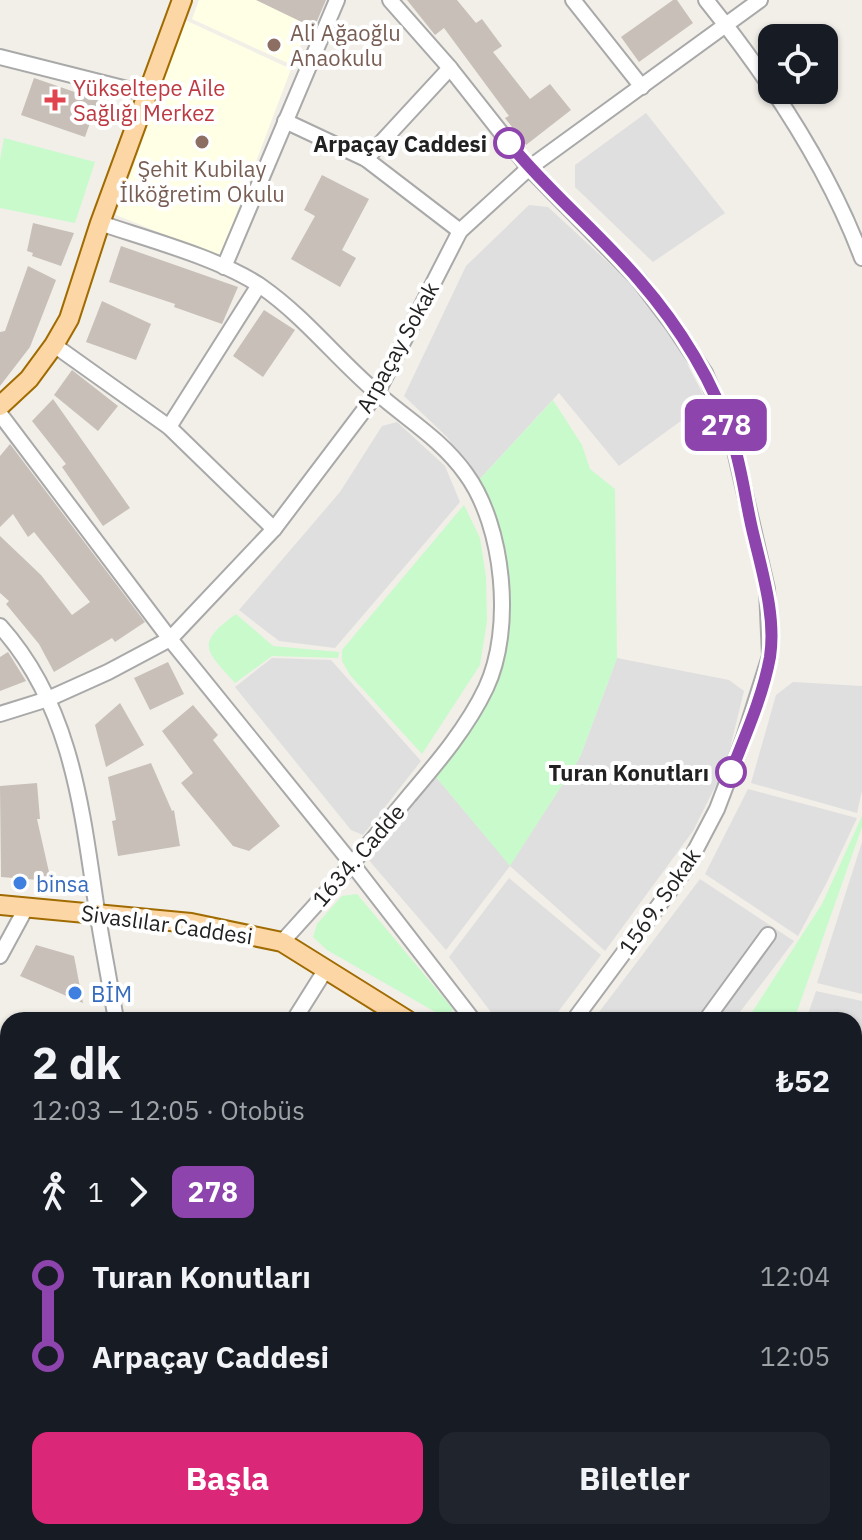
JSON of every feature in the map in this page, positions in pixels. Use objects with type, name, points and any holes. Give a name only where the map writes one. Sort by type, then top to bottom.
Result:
[{"type":"main road","points":[[0,406],[29,379],[69,319],[100,223],[182,0]]},
{"type":"main road","name":"Sivaslılar Caddesi","points":[[0,905],[191,923],[282,942],[394,1012]]},
{"type":"street","points":[[224,267],[337,0]]},
{"type":"street","name":"1569. Sokak","points":[[390,0],[450,68],[529,168],[639,280],[705,373],[733,442],[767,589],[770,656],[717,809],[685,870],[580,1012]]},
{"type":"street","points":[[573,0],[642,87]]},
{"type":"street","points":[[706,0],[727,26],[813,156],[849,225],[862,258]]},
{"type":"street","name":"Arpaçay Sokak","points":[[0,714],[48,699],[170,639],[274,529],[377,393],[460,231],[529,168],[760,0]]},
{"type":"street","points":[[0,57],[147,94]]},
{"type":"street","points":[[366,159],[450,68]]},
{"type":"street","points":[[285,121],[366,159],[460,231]]},
{"type":"street","name":"1634. Cadde","points":[[100,223],[224,267],[259,285],[300,316],[377,393],[424,429],[467,475],[491,518],[502,581],[498,652],[487,687],[433,768],[353,865],[282,942]]},
{"type":"street","points":[[169,427],[259,285]]},
{"type":"street","points":[[54,345],[169,427],[274,529]]},
{"type":"street","points":[[0,414],[170,639],[353,865],[467,1012]]},
{"type":"street","points":[[0,626],[11,638],[48,699],[73,764],[115,1012]]},
{"type":"street","points":[[0,956],[26,908]]},
{"type":"street","points":[[712,1012],[768,935]]},
{"type":"street","points":[[299,1012],[326,969]]},
{"type":"shaded area","name":"Ali Ağaoğlu Anaokulu","points":[[199,0],[257,0],[309,25],[292,65],[192,19]]},
{"type":"shaded area","name":"Şehit Kubilay İlköğretim Okulu","points":[[185,20],[291,69],[220,257],[116,215]]},
{"type":"shaded area","points":[[646,113],[725,213],[653,262],[575,187],[575,165]]},
{"type":"shaded area","points":[[529,205],[548,207],[637,289],[681,352],[707,402],[619,466],[559,393],[478,481],[447,437],[404,396],[466,266]]},
{"type":"shaded area","points":[[397,422],[445,466],[460,502],[335,648],[279,641],[239,610],[340,492],[382,426]]},
{"type":"shaded area","points":[[272,658],[331,660],[421,761],[363,835],[351,830],[235,687]]},
{"type":"shaded area","points":[[617,658],[729,680],[744,691],[726,765],[693,831],[605,951],[510,866],[446,950],[367,858],[436,777],[510,865],[580,757]]},
{"type":"shaded area","points":[[793,682],[862,686],[862,791],[857,813],[751,783],[776,695]]},
{"type":"shaded area","points":[[748,789],[857,818],[798,936],[705,874]]},
{"type":"shaded area","points":[[862,842],[862,994],[817,983]]},
{"type":"shaded area","points":[[509,878],[601,955],[558,1012],[491,1012],[449,957]]},
{"type":"shaded area","points":[[700,879],[794,941],[740,1012],[599,1012]]},
{"type":"shaded area","points":[[816,991],[862,1001],[862,1012],[809,1012]]},
{"type":"green space","points":[[4,138],[95,162],[75,223],[0,208],[0,160]]},
{"type":"green space","points":[[553,400],[582,445],[590,469],[615,489],[617,658],[580,757],[510,866],[436,777],[472,727],[499,666],[507,635],[509,574],[493,513],[478,481]]},
{"type":"green space","points":[[464,505],[480,538],[486,577],[487,621],[480,665],[422,754],[350,675],[342,661],[342,650]]},
{"type":"green space","points":[[236,614],[273,646],[339,652],[338,658],[272,656],[235,683],[211,655],[209,647],[214,633]]},
{"type":"green space","points":[[862,816],[862,827],[797,1012],[752,1012],[822,904]]},
{"type":"green space","points":[[357,894],[453,1009],[451,1012],[436,1012],[327,950],[313,937],[317,924],[342,896]]},
{"type":"building","points":[[256,0],[326,0],[314,28]]},
{"type":"building","points":[[407,0],[457,0],[476,23],[482,19],[502,46],[493,52],[530,99],[550,84],[571,110],[526,145],[505,118],[509,116],[444,28],[435,35]]},
{"type":"building","points":[[677,0],[693,23],[639,62],[621,37]]},
{"type":"building","points":[[34,78],[98,100],[85,137],[21,115]]},
{"type":"building","points":[[322,175],[369,199],[342,250],[356,258],[340,287],[291,259],[315,216],[304,210]]},
{"type":"building","points":[[33,223],[74,233],[61,266],[32,256],[33,253],[27,251]]},
{"type":"building","points":[[121,246],[238,287],[222,324],[109,282]]},
{"type":"building","points":[[28,266],[56,280],[30,347],[0,386],[0,332],[5,331]]},
{"type":"building","points":[[102,301],[151,324],[136,360],[86,342]]},
{"type":"building","points":[[264,310],[295,330],[263,377],[233,356]]},
{"type":"building","points":[[72,370],[118,406],[98,431],[54,395]]},
{"type":"building","points":[[53,399],[130,508],[103,526],[62,467],[66,464],[32,421]]},
{"type":"building","points":[[10,444],[145,622],[115,642],[112,638],[54,672],[39,644],[0,593],[0,536],[41,575],[72,615],[90,602],[34,532],[28,537],[13,514],[0,527],[0,456]]},
{"type":"building","points":[[8,652],[26,681],[0,691],[0,657]]},
{"type":"building","points":[[168,662],[184,694],[150,710],[134,678]]},
{"type":"building","points":[[120,703],[144,745],[106,767],[95,725]]},
{"type":"building","points":[[193,705],[218,735],[213,740],[280,826],[249,851],[233,846],[181,783],[193,773],[162,731]]},
{"type":"building","points":[[151,763],[174,810],[180,846],[118,856],[112,821],[116,820],[108,777]]},
{"type":"building","points":[[37,783],[40,819],[37,819],[51,881],[1,877],[0,786]]},
{"type":"building","points":[[36,945],[74,956],[83,1003],[20,976]]},
{"type":"bus line","name":"278","points":[[509,143],[529,168],[639,280],[673,325],[705,373],[733,442],[767,589],[770,656],[731,772]]},
{"type":"place","name":"Ali Ağaoğlu Anaokulu","points":[[274,45]]},
{"type":"place","name":"Yükseltepe Aile Sağlığı Merkez","points":[[55,100]]},
{"type":"place","name":"Şehit Kubilay İlköğretim Okulu","points":[[202,142]]},
{"type":"place","name":"Arpaçay Caddesi","points":[[509,143]]},
{"type":"place","name":"Turan Konutları","points":[[731,772]]},
{"type":"place","name":"binsa","points":[[20,883]]},
{"type":"place","name":"BİM","points":[[75,993]]}]
